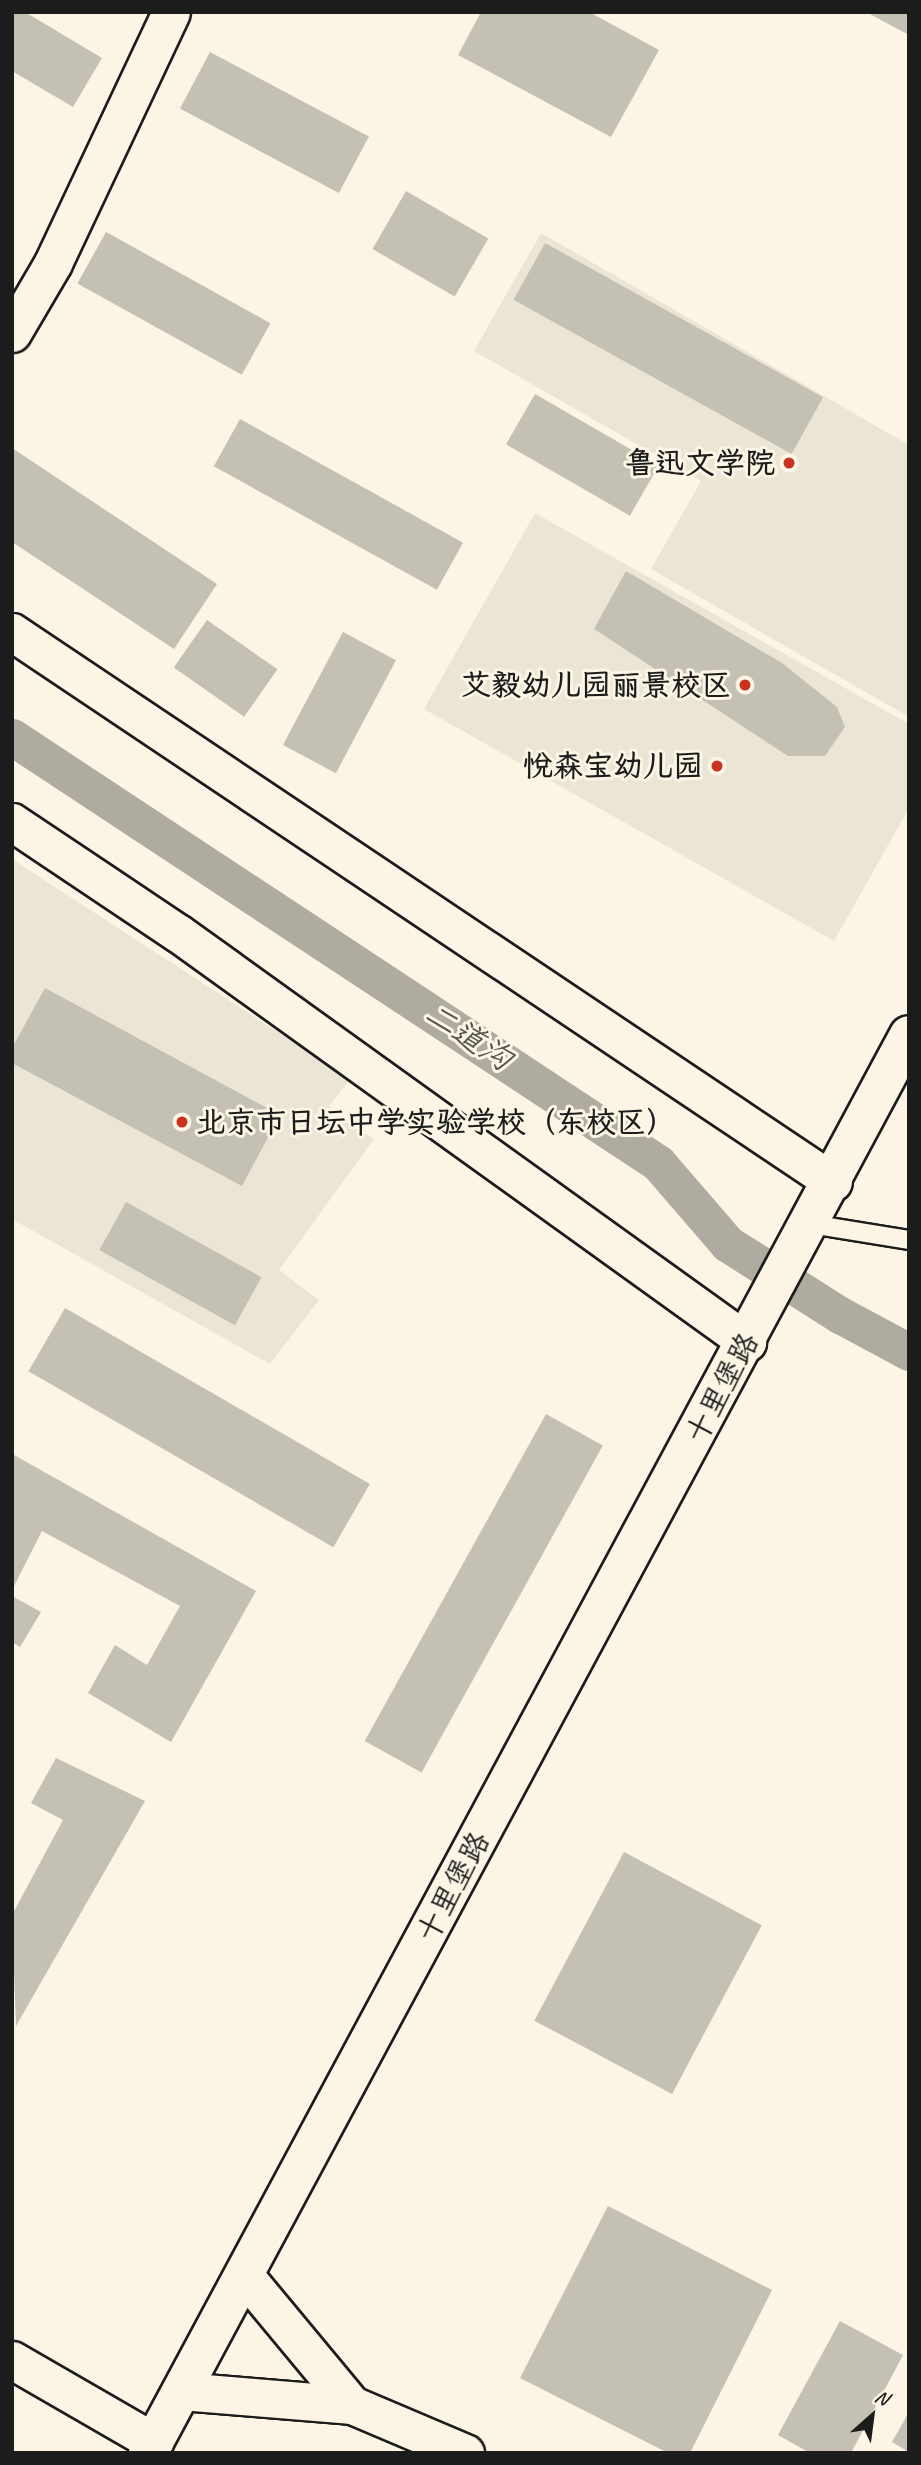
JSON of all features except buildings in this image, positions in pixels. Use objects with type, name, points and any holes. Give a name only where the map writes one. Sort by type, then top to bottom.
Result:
[{"type":"street","points":[[12,333],[53,263],[172,12]]},
{"type":"street","points":[[12,632],[833,1182]]},
{"type":"street","points":[[12,822],[178,933],[753,1332]]},
{"type":"street","points":[[811,1224],[909,1035]]},
{"type":"street","name":"十里堡路","points":[[151,2448],[811,1224]]},
{"type":"street","points":[[244,2275],[352,2405]]},
{"type":"street","points":[[12,2360],[151,2448]]},
{"type":"street","points":[[181,2392],[352,2405],[465,2453]]},
{"type":"lane","points":[[811,1224],[909,1240]]},
{"type":"shaded area","name":"鲁迅文学院","points":[[541,233],[909,445],[909,717],[651,569],[701,481],[474,351]]},
{"type":"shaded area","name":"悦森宝幼儿园","points":[[535,513],[909,724],[909,808],[834,941],[424,709]]},
{"type":"shaded area","name":"北京市日坛中学实验学校（东校区）","points":[[12,859],[350,1079],[329,1106],[374,1139],[279,1270],[319,1300],[270,1364],[12,1219]]},
{"type":"waterway","name":"二道沟","points":[[12,737],[658,1163],[728,1244],[840,1315],[909,1352]]},
{"type":"place","name":"鲁迅文学院","points":[[789,463]]},
{"type":"place","name":"艾毅幼儿园丽景校区","points":[[745,685]]},
{"type":"place","name":"悦森宝幼儿园","points":[[717,766]]},
{"type":"place","name":"北京市日坛中学实验学校（东校区）","points":[[182,1122]]}]
